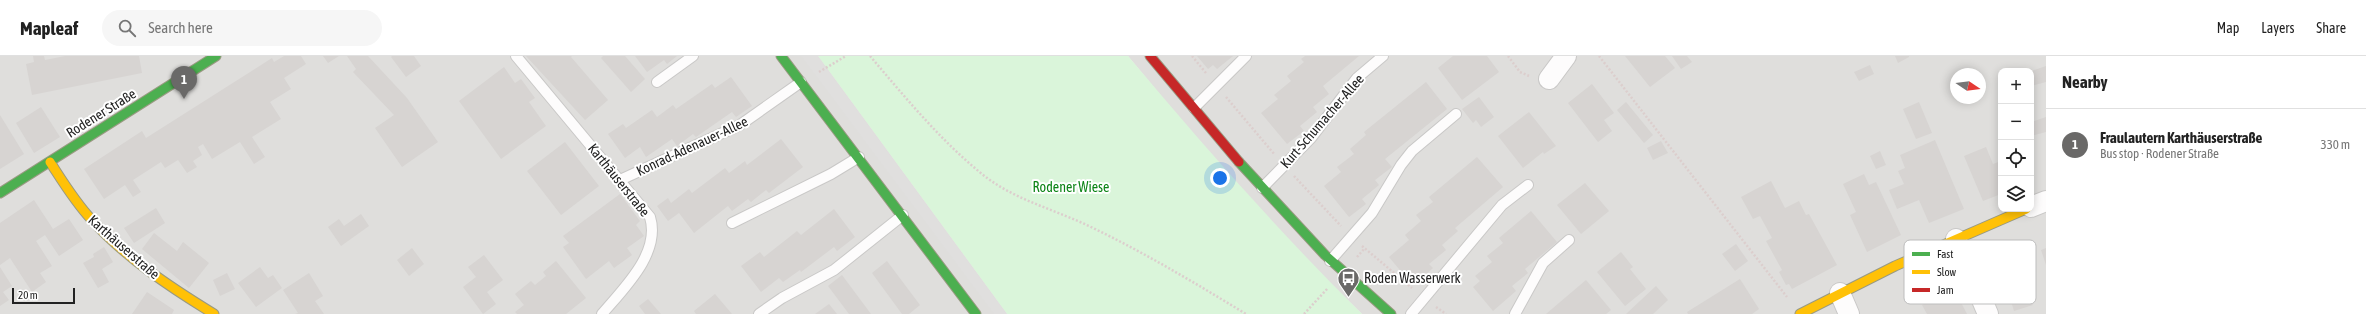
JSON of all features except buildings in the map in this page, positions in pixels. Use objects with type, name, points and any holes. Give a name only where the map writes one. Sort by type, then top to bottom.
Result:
[{"type":"street","name":"Rodener Straße","points":[[0,193],[216,56]]},
{"type":"street","points":[[781,56],[903,215],[976,314]]},
{"type":"street","points":[[1150,56],[1262,188],[1330,261],[1391,314]]},
{"type":"street","points":[[1549,79],[1566,56]]},
{"type":"street","name":"Karthäuserstraße","points":[[50,162],[78,205],[97,226],[165,283],[214,314]]},
{"type":"street","points":[[2034,206],[2046,201]]},
{"type":"street","points":[[1956,239],[2019,212]]},
{"type":"street","points":[[1800,314],[1840,293],[1904,263]]},
{"type":"street","points":[[1840,293],[1849,314]]},
{"type":"street","points":[[1984,304],[1988,314]]},
{"type":"lane","name":"Karthäuserstraße","points":[[516,56],[650,216],[653,226],[653,240],[632,278],[602,314]]},
{"type":"lane","points":[[657,82],[693,56]]},
{"type":"lane","points":[[1194,108],[1246,56]]},
{"type":"lane","name":"Kurt-Schumacher-Allee","points":[[1262,188],[1285,167],[1311,138],[1357,78],[1383,56]]},
{"type":"lane","name":"Konrad-Adenauer-Allee","points":[[620,180],[740,125],[801,82]]},
{"type":"lane","points":[[1330,261],[1372,213],[1401,165],[1412,151],[1456,114]]},
{"type":"lane","points":[[732,223],[831,174],[859,157]]},
{"type":"lane","points":[[1411,314],[1502,205],[1528,185]]},
{"type":"lane","points":[[759,314],[782,298],[834,270],[903,215]]},
{"type":"lane","points":[[1514,314],[1543,263],[1569,240]]},
{"type":"path","points":[[801,82],[846,56]]},
{"type":"path","points":[[870,56],[919,112],[983,175],[1015,196],[1088,225],[1143,252],[1246,314]]},
{"type":"path","points":[[1192,56],[1285,167],[1352,237],[1446,314]]},
{"type":"path","points":[[1508,56],[1520,72],[1531,77],[1549,79]]},
{"type":"path","points":[[1599,56],[1800,314]]},
{"type":"path","points":[[1354,260],[1365,248]]},
{"type":"path","points":[[1304,314],[1332,284]]},
{"type":"shaded area","points":[[0,56],[818,56],[1007,314],[0,314]]},
{"type":"shaded area","points":[[801,56],[818,56],[1007,314],[994,314]]},
{"type":"shaded area","points":[[1128,56],[2046,56],[2046,314],[1362,314],[1306,259],[1206,150]]},
{"type":"green space","name":"Rodener Wiese","points":[[818,56],[1128,56],[1242,188],[1301,252],[1362,314],[1007,314]]},
{"type":"traffic: fast","points":[[0,193],[216,56]]},
{"type":"traffic: fast","points":[[781,56],[976,314]]},
{"type":"traffic: fast","points":[[1239,162],[1325,255],[1391,314]]},
{"type":"traffic: slow","points":[[50,162],[69,192],[80,206],[119,246],[149,271],[214,314]]},
{"type":"traffic: slow","points":[[1955,240],[2019,212]]},
{"type":"traffic: slow","points":[[1800,314],[1904,262]]},
{"type":"traffic: jam","points":[[1150,56],[1239,162]]},
{"type":"place","name":"Fraulautern Karthäuserstraße","points":[[184,99]]},
{"type":"place","name":"Roden Wasserwerk","points":[[1348,298]]}]
